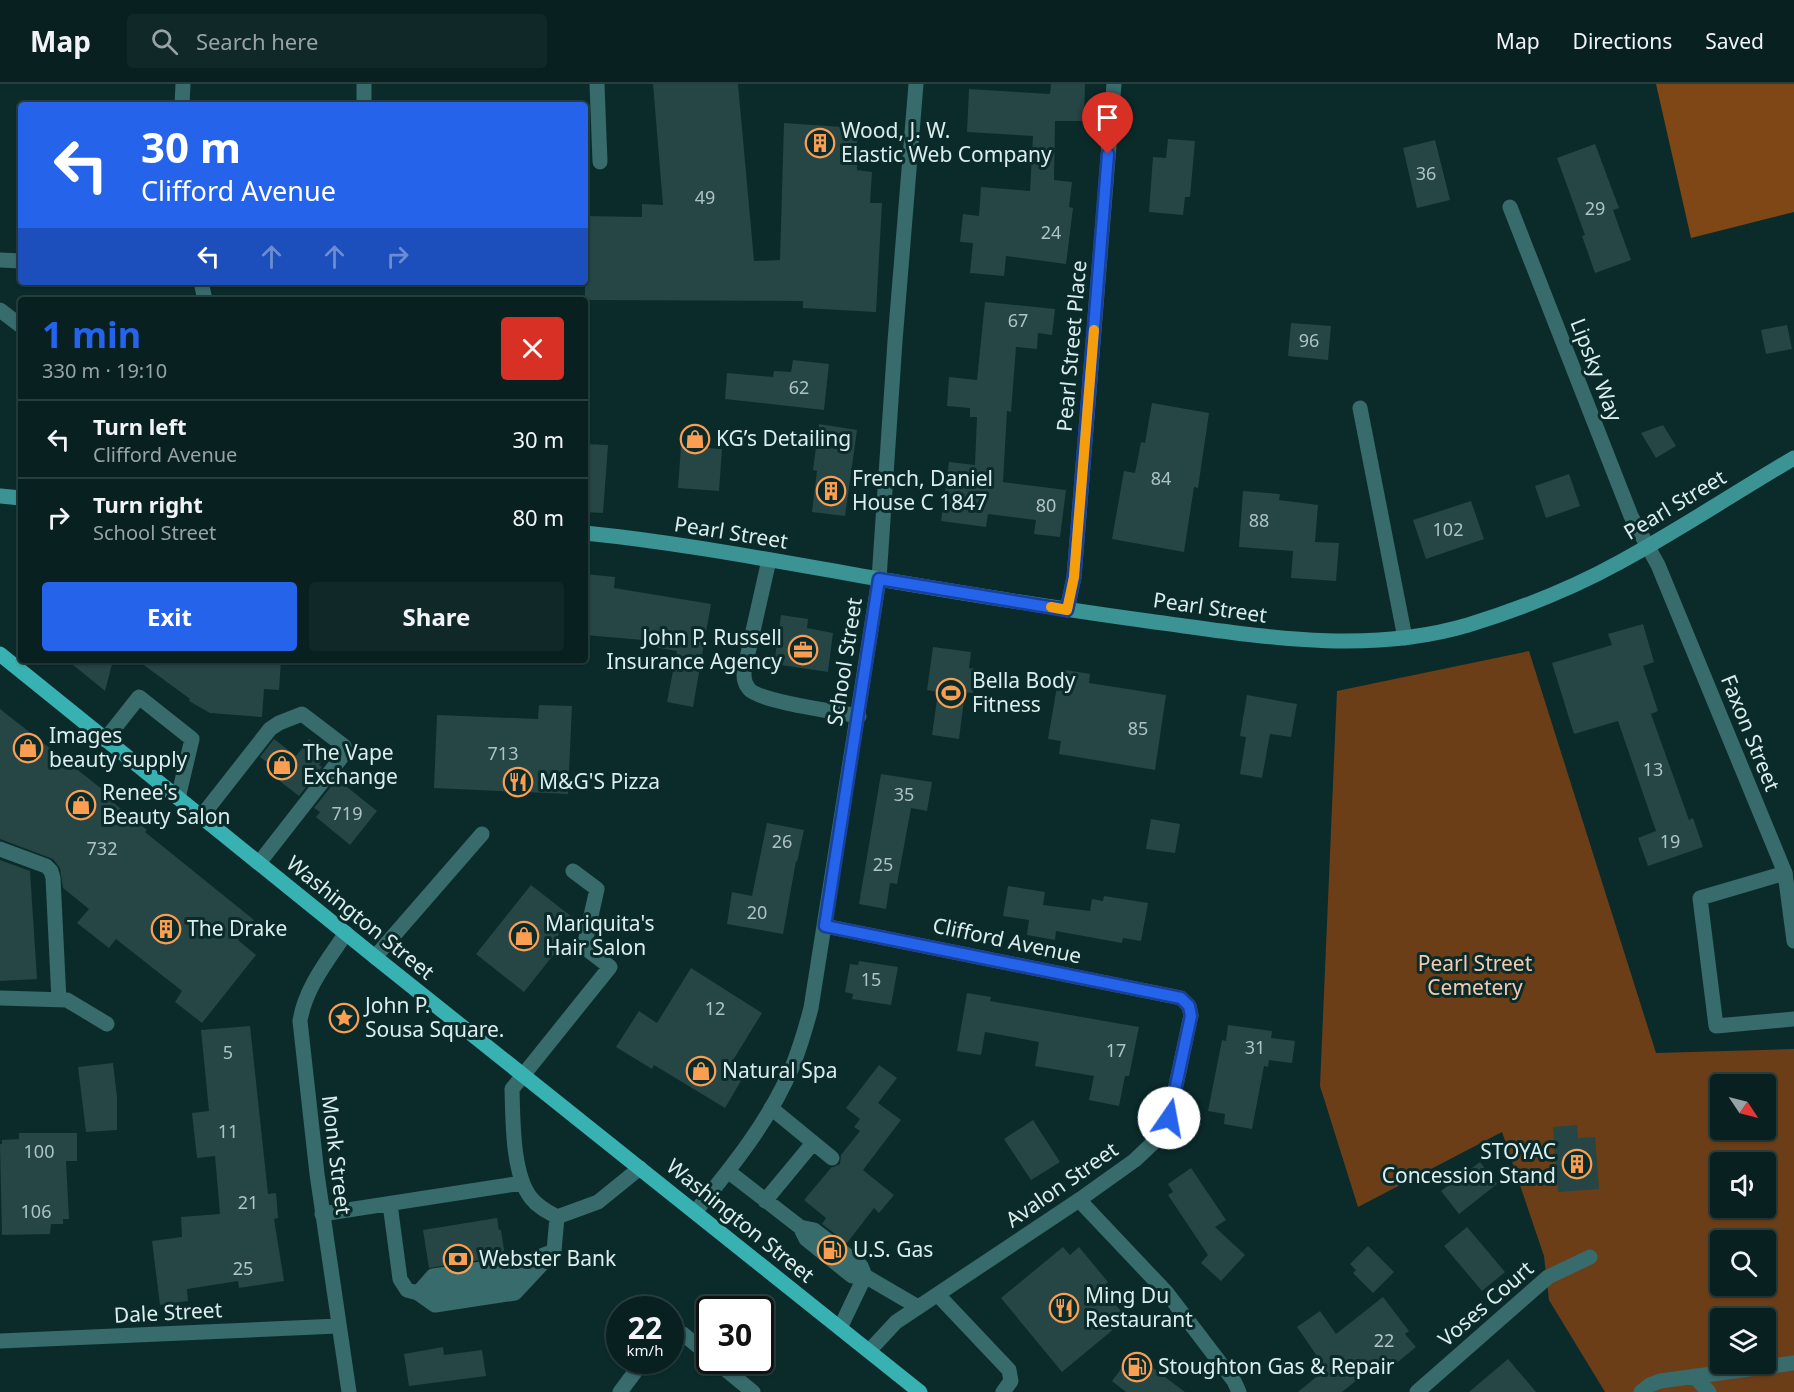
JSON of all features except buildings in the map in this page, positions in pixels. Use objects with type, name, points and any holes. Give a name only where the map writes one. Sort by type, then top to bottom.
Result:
[{"type":"main road","name":"Pearl Street","points":[[588,533],[769,560],[1067,610],[1257,636],[1320,642],[1405,638],[1467,625],[1573,585],[1647,547],[1794,458]]},
{"type":"main road","points":[[0,496],[18,498]]},
{"type":"main road","name":"Washington Street","points":[[0,654],[920,1392]]},
{"type":"street","points":[[182,102],[183,84]]},
{"type":"street","points":[[364,84],[364,102]]},
{"type":"street","points":[[597,84],[600,162]]},
{"type":"street","name":"School Street","points":[[695,1212],[729,1172],[771,1108],[793,1066],[811,1008],[879,579],[916,84]]},
{"type":"street","name":"Pearl Street Place","points":[[1067,610],[1074,577],[1114,84]]},
{"type":"street","name":"Lipsky Way","points":[[1510,207],[1631,516],[1647,547]]},
{"type":"street","points":[[0,260],[18,261]]},
{"type":"street","points":[[0,310],[18,324]]},
{"type":"street","points":[[1360,408],[1405,638]]},
{"type":"street","name":"Faxon Street","points":[[1647,547],[1658,565],[1785,873],[1794,941]]},
{"type":"street","points":[[769,560],[744,671],[744,682],[750,690],[767,698],[859,716]]},
{"type":"street","points":[[105,740],[139,697],[192,739],[178,798]]},
{"type":"street","points":[[201,817],[270,729],[279,723],[302,714],[344,746],[345,750],[341,758],[259,863]]},
{"type":"street","points":[[375,957],[482,834]]},
{"type":"street","points":[[0,849],[46,866],[51,871],[58,1000]]},
{"type":"street","points":[[573,871],[597,889],[584,947],[610,967],[512,1089],[514,1125],[522,1183],[540,1208],[557,1217],[598,1202],[640,1168]]},
{"type":"street","points":[[1785,873],[1700,898],[1716,1026],[1794,1019]]},
{"type":"street","name":"Clifford Avenue","points":[[825,926],[1181,998]]},
{"type":"street","name":"Monk Street","points":[[346,933],[311,988],[302,1009],[300,1021],[322,1214],[349,1392]]},
{"type":"street","points":[[0,998],[67,1000],[107,1024]]},
{"type":"street","name":"Avalon Street","points":[[869,1351],[896,1322],[1079,1200],[1146,1150],[1169,1118],[1191,1016],[1189,1006],[1181,998]]},
{"type":"street","points":[[771,1108],[832,1158]]},
{"type":"street","points":[[765,1201],[813,1143]]},
{"type":"street","points":[[729,1172],[800,1227],[806,1239],[852,1276],[865,1276],[918,1307]]},
{"type":"street","points":[[322,1214],[522,1183]]},
{"type":"street","points":[[1079,1200],[1167,1293],[1234,1381],[1239,1392]]},
{"type":"street","points":[[390,1204],[400,1279],[407,1290],[418,1293],[435,1305],[515,1293],[554,1251],[557,1217]]},
{"type":"street","points":[[418,1293],[432,1276],[523,1263],[554,1251]]},
{"type":"street","name":"Voses Court","points":[[1417,1392],[1548,1276],[1590,1257]]},
{"type":"street","points":[[840,1328],[865,1276]]},
{"type":"street","points":[[938,1294],[1009,1370],[1011,1381],[1003,1392]]},
{"type":"street","name":"Dale Street","points":[[0,1341],[338,1326]]},
{"type":"street","points":[[684,1335],[696,1345]]},
{"type":"street","points":[[1641,1392],[1660,1381],[1791,1367]]},
{"type":"street","points":[[620,1392],[634,1374]]},
{"type":"street","points":[[731,1374],[753,1392]]},
{"type":"street","points":[[1694,1376],[1709,1392]]},
{"type":"green space","name":"Pearl Street Cemetery","points":[[1529,651],[1656,1053],[1794,1049],[1794,1392],[1605,1392],[1549,1300],[1544,1256],[1502,1132],[1358,1207],[1320,1086],[1337,691]]},
{"type":"shaded area","points":[[1656,84],[1794,84],[1794,212],[1691,238]]},
{"type":"slow traffic","points":[[1051,607],[1067,610],[1074,577],[1094,330]]},
{"type":"place","name":"Wood, J. W. Elastic Web Company","points":[[820,143]]},
{"type":"place","name":"KG’s Detailing","points":[[695,439]]},
{"type":"place","name":"French, Daniel House C 1847","points":[[831,491]]},
{"type":"place","name":"John P. Russell Insurance Agency","points":[[803,650]]},
{"type":"place","name":"Bella Body Fitness","points":[[951,693]]},
{"type":"place","name":"Images beauty supply","points":[[28,748]]},
{"type":"place","name":"The Vape Exchange","points":[[282,765]]},
{"type":"place","name":"M&G'S Pizza","points":[[518,782]]},
{"type":"place","name":"Renee's Beauty Salon","points":[[81,805]]},
{"type":"place","name":"The Drake","points":[[166,929]]},
{"type":"place","name":"Mariquita's Hair Salon","points":[[524,936]]},
{"type":"place","name":"John P. Sousa Square.","points":[[344,1018]]},
{"type":"place","name":"Natural Spa","points":[[701,1071]]},
{"type":"place","name":"STOYAC Concession Stand","points":[[1577,1164]]},
{"type":"place","name":"U.S. Gas","points":[[832,1250]]},
{"type":"place","name":"Webster Bank","points":[[458,1259]]},
{"type":"place","name":"Ming Du Restaurant","points":[[1064,1308]]},
{"type":"place","name":"Stoughton Gas & Repair","points":[[1137,1367]]},
{"type":"route","points":[[1108,154],[1074,577],[1067,610],[879,579],[825,926],[1181,998],[1189,1006],[1191,1016],[1169,1118]]}]
